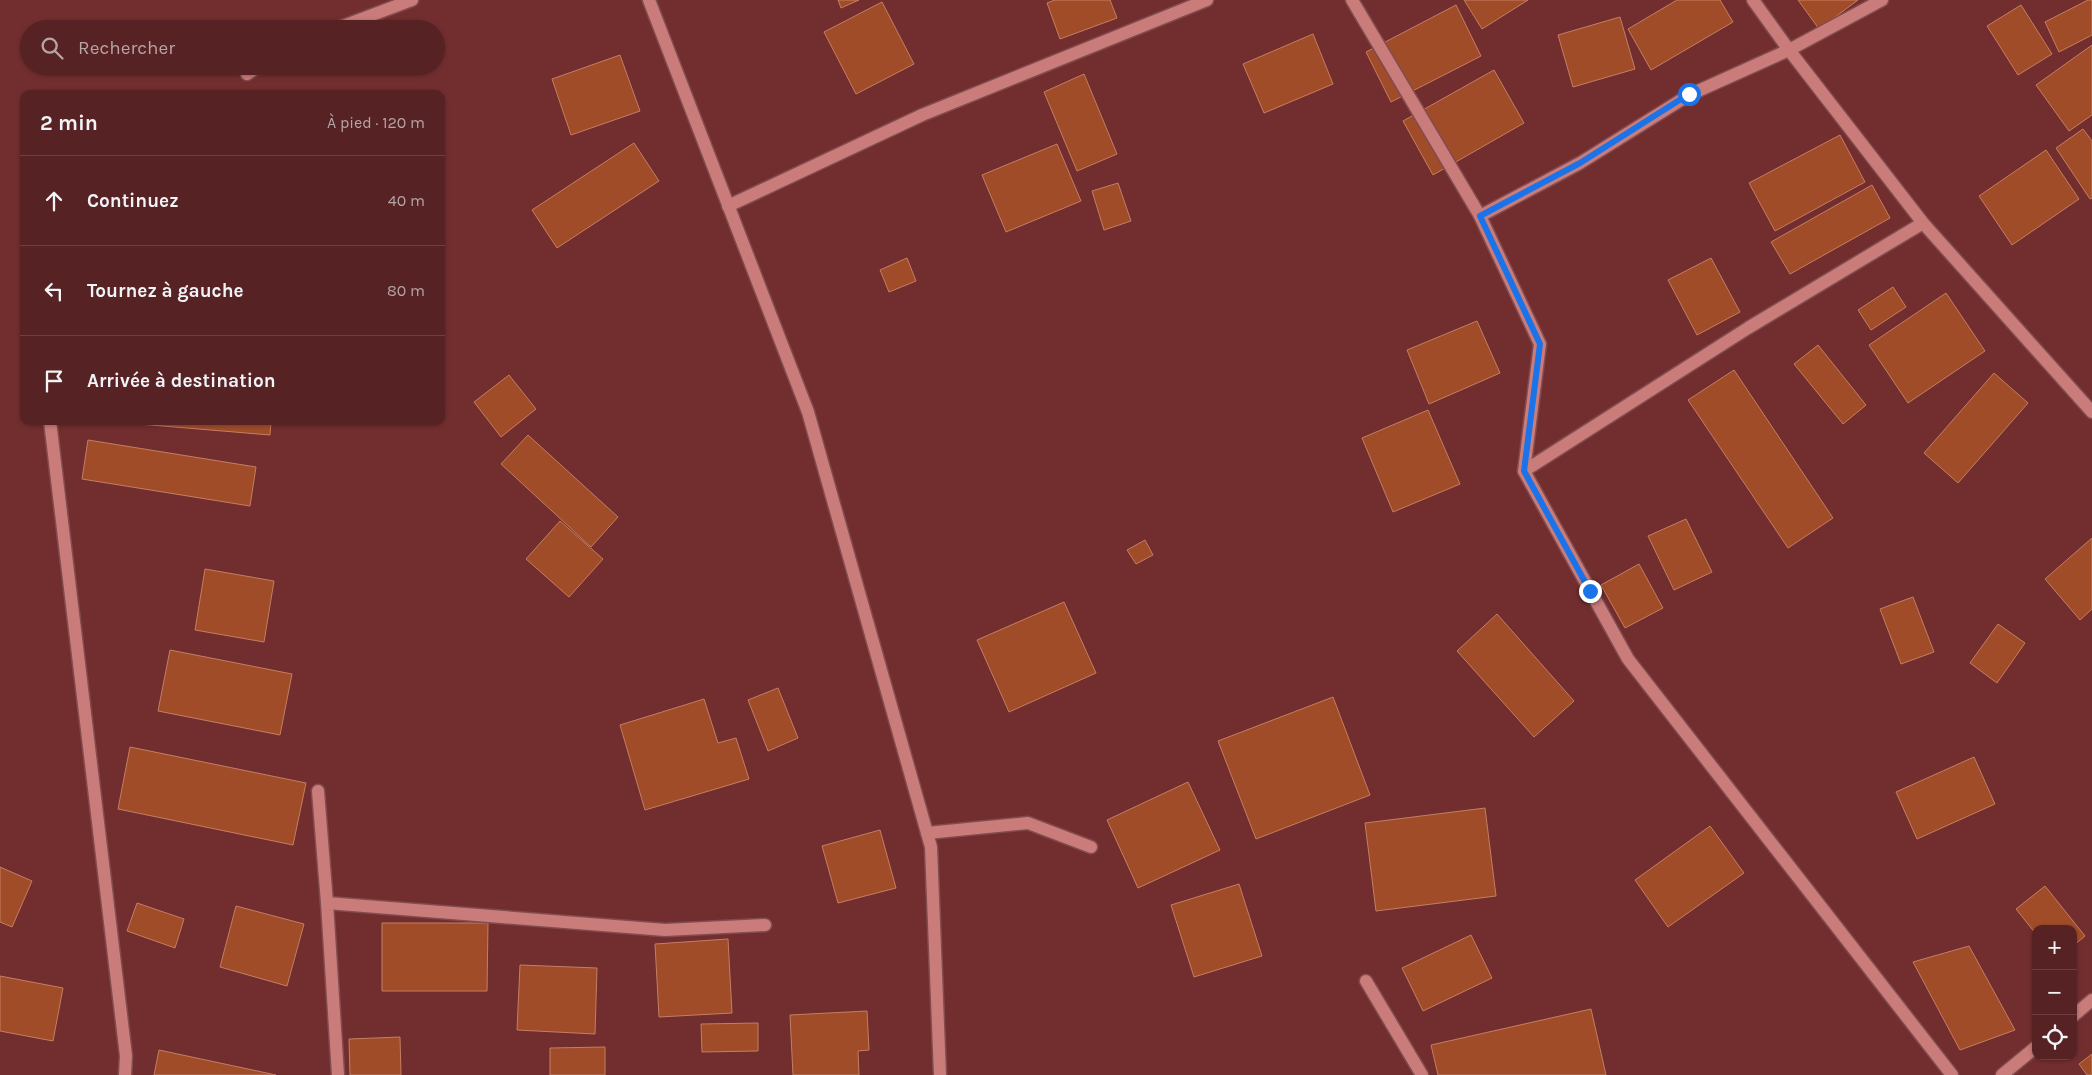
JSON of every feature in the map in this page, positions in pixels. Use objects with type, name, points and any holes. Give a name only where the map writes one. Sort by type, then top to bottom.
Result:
[{"type":"street","points":[[359,20],[412,0]]},
{"type":"street","points":[[649,0],[808,412],[931,847],[940,1075]]},
{"type":"street","points":[[728,206],[922,114],[1207,0]]},
{"type":"street","points":[[1352,0],[1480,216],[1540,344],[1524,471],[1628,659],[1952,1075]]},
{"type":"street","points":[[1753,0],[1789,50],[1923,223],[2092,412]]},
{"type":"street","points":[[1480,216],[1580,163],[1689,94],[1789,50],[1882,0]]},
{"type":"street","points":[[1524,471],[1748,328],[1923,223]]},
{"type":"street","points":[[50,425],[126,1056],[125,1075]]},
{"type":"street","points":[[318,790],[328,903],[338,1075]]},
{"type":"street","points":[[927,833],[1028,823],[1091,847]]},
{"type":"street","points":[[328,903],[665,930],[765,925]]},
{"type":"street","points":[[1366,982],[1422,1075]]},
{"type":"street","points":[[2074,1015],[2092,1000]]},
{"type":"street","points":[[2002,1075],[2032,1050]]},
{"type":"building","points":[[838,0],[859,0],[841,8]]},
{"type":"building","points":[[1055,0],[1110,0],[1117,18],[1060,39],[1047,3]]},
{"type":"building","points":[[1464,0],[1528,0],[1482,29]]},
{"type":"building","points":[[1677,0],[1720,0],[1733,22],[1651,70],[1628,29]]},
{"type":"building","points":[[1798,0],[1858,0],[1819,29]]},
{"type":"building","points":[[2088,0],[2092,0],[2092,35],[2059,52],[2045,22]]},
{"type":"building","points":[[882,2],[914,64],[856,94],[824,32]]},
{"type":"building","points":[[1456,5],[1481,56],[1391,102],[1366,52]]},
{"type":"building","points":[[2021,5],[2052,54],[2018,75],[1987,26]]},
{"type":"building","points":[[1620,17],[1635,69],[1573,87],[1558,35]]},
{"type":"building","points":[[1313,34],[1333,84],[1264,113],[1243,64]]},
{"type":"building","points":[[2092,45],[2092,115],[2069,131],[2036,85]]},
{"type":"building","points":[[620,55],[640,111],[571,135],[552,79]]},
{"type":"building","points":[[1494,70],[1524,123],[1433,175],[1403,121]]},
{"type":"building","points":[[1084,74],[1117,154],[1077,171],[1044,92]]},
{"type":"building","points":[[2083,129],[2092,141],[2092,198],[2090,199],[2056,148]]},
{"type":"building","points":[[1840,135],[1865,182],[1775,231],[1749,183]]},
{"type":"building","points":[[634,143],[659,181],[557,248],[532,210]]},
{"type":"building","points":[[1057,144],[1081,201],[1006,232],[982,175]]},
{"type":"building","points":[[2046,150],[2079,199],[2012,245],[1979,196]]},
{"type":"building","points":[[1118,183],[1131,221],[1104,230],[1092,191]]},
{"type":"building","points":[[1872,185],[1890,218],[1790,274],[1771,242]]},
{"type":"building","points":[[907,258],[916,281],[889,292],[880,270]]},
{"type":"building","points":[[1711,258],[1740,312],[1697,335],[1668,280]]},
{"type":"building","points":[[1893,287],[1906,307],[1871,330],[1858,310]]},
{"type":"building","points":[[1946,293],[1985,351],[1908,403],[1869,345]]},
{"type":"building","points":[[1477,321],[1500,373],[1429,404],[1407,350]]},
{"type":"building","points":[[1818,345],[1866,405],[1843,424],[1794,364]]},
{"type":"building","points":[[1734,370],[1833,518],[1788,548],[1688,400]]},
{"type":"building","points":[[1994,373],[2028,403],[1958,483],[1924,453]]},
{"type":"building","points":[[509,375],[536,409],[501,437],[474,402]]},
{"type":"building","points":[[1428,410],[1460,484],[1393,512],[1362,438]]},
{"type":"building","points":[[151,425],[271,425],[270,435]]},
{"type":"building","points":[[528,435],[618,517],[591,547],[501,464]]},
{"type":"building","points":[[88,440],[256,467],[250,506],[82,479]]},
{"type":"building","points":[[1686,519],[1712,572],[1674,590],[1648,536]]},
{"type":"building","points":[[560,521],[603,559],[569,597],[526,559]]},
{"type":"building","points":[[2092,538],[2092,609],[2080,620],[2045,579]]},
{"type":"building","points":[[1145,540],[1153,555],[1136,564],[1127,550]]},
{"type":"building","points":[[1639,564],[1663,608],[1625,628],[1601,585]]},
{"type":"building","points":[[205,569],[274,581],[264,642],[195,630]]},
{"type":"building","points":[[1913,597],[1934,652],[1901,664],[1880,609]]},
{"type":"building","points":[[1064,602],[1096,673],[1009,712],[977,640]]},
{"type":"building","points":[[1497,614],[1574,701],[1534,737],[1457,651]]},
{"type":"building","points":[[1998,624],[2025,643],[1997,683],[1970,663]]},
{"type":"building","points":[[170,650],[292,674],[280,735],[158,711]]},
{"type":"building","points":[[778,688],[798,738],[768,751],[748,700]]},
{"type":"building","points":[[1333,697],[1370,795],[1256,839],[1218,741]]},
{"type":"building","points":[[704,699],[718,743],[736,738],[749,779],[645,810],[620,725]]},
{"type":"building","points":[[130,747],[306,783],[293,845],[118,809]]},
{"type":"building","points":[[1974,757],[1995,804],[1917,839],[1896,792]]},
{"type":"building","points":[[1188,782],[1220,850],[1138,888],[1107,820]]},
{"type":"building","points":[[1485,808],[1496,896],[1376,911],[1365,823]]},
{"type":"building","points":[[1710,826],[1744,873],[1668,927],[1635,880]]},
{"type":"building","points":[[880,830],[896,888],[838,903],[822,846]]},
{"type":"building","points":[[0,867],[32,881],[12,927],[0,922]]},
{"type":"building","points":[[1239,884],[1262,956],[1194,977],[1171,905]]},
{"type":"building","points":[[2045,886],[2076,925],[2032,925],[2032,929],[2016,909]]},
{"type":"building","points":[[137,903],[184,919],[175,948],[127,931]]},
{"type":"building","points":[[236,906],[304,924],[287,986],[220,967]]},
{"type":"building","points":[[382,923],[488,923],[487,991],[382,991]]},
{"type":"building","points":[[2077,926],[2085,936],[2077,943]]},
{"type":"building","points":[[1471,935],[1492,978],[1423,1011],[1402,968]]},
{"type":"building","points":[[728,939],[732,1013],[659,1017],[655,944]]},
{"type":"building","points":[[1969,946],[2015,1030],[1960,1050],[1913,962]]},
{"type":"building","points":[[520,965],[597,968],[595,1034],[517,1030]]},
{"type":"building","points":[[0,976],[63,988],[53,1041],[0,1031]]},
{"type":"building","points":[[1591,1009],[1606,1075],[1438,1075],[1431,1045]]},
{"type":"building","points":[[867,1011],[869,1050],[858,1051],[859,1075],[793,1075],[790,1015]]},
{"type":"building","points":[[758,1023],[758,1051],[702,1052],[701,1024]]},
{"type":"building","points":[[400,1037],[401,1075],[350,1075],[349,1039]]},
{"type":"building","points":[[605,1047],[605,1075],[550,1075],[550,1048]]},
{"type":"building","points":[[159,1050],[276,1075],[154,1075]]},
{"type":"building","points":[[2092,1054],[2092,1075],[2087,1075],[2079,1064]]},
{"type":"route","points":[[1590,591],[1524,471],[1540,344],[1480,216],[1580,163],[1689,94]]}]
